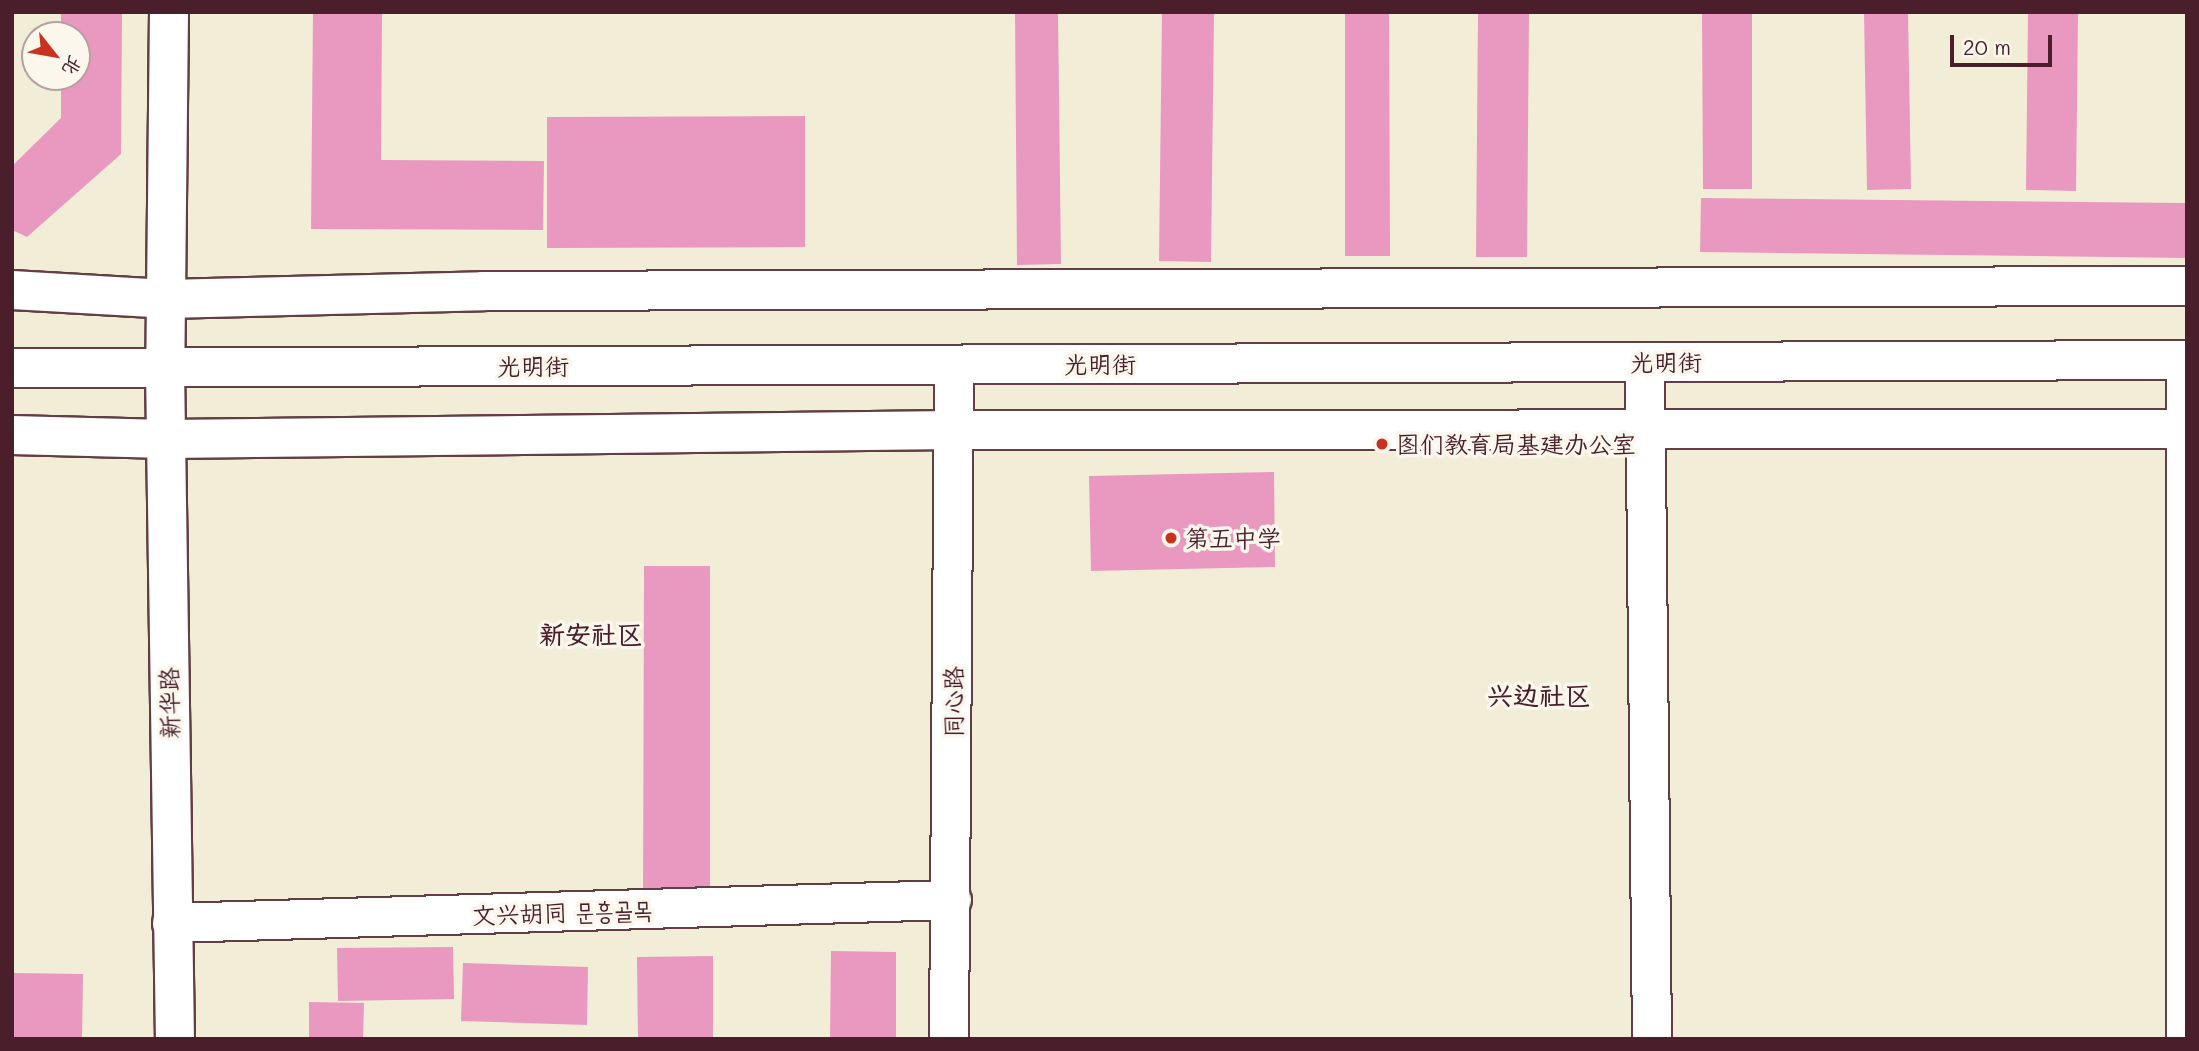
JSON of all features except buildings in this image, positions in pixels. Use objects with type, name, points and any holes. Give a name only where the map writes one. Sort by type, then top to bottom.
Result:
[{"type":"street","name":"新华路","points":[[169,12],[165,368],[175,1039]]},
{"type":"street","points":[[12,290],[166,299],[483,291],[2187,286]]},
{"type":"street","points":[[2186,1039],[2187,360]]},
{"type":"street","name":"光明街","points":[[12,368],[2187,360]]},
{"type":"street","points":[[1645,362],[1652,1039]]},
{"type":"street","name":"同心路","points":[[949,1039],[954,365]]},
{"type":"street","points":[[12,435],[166,439],[954,430],[2186,429]]},
{"type":"street","name":"文兴胡同 문흥골목","points":[[172,923],[952,900]]},
{"type":"place","name":"图们教育局基建办公室","points":[[1382,444]]},
{"type":"place","name":"第五中学","points":[[1171,538]]},
{"type":"district","name":"新安社区","points":[[591,635]]},
{"type":"district","name":"兴边社区","points":[[1539,696]]}]
